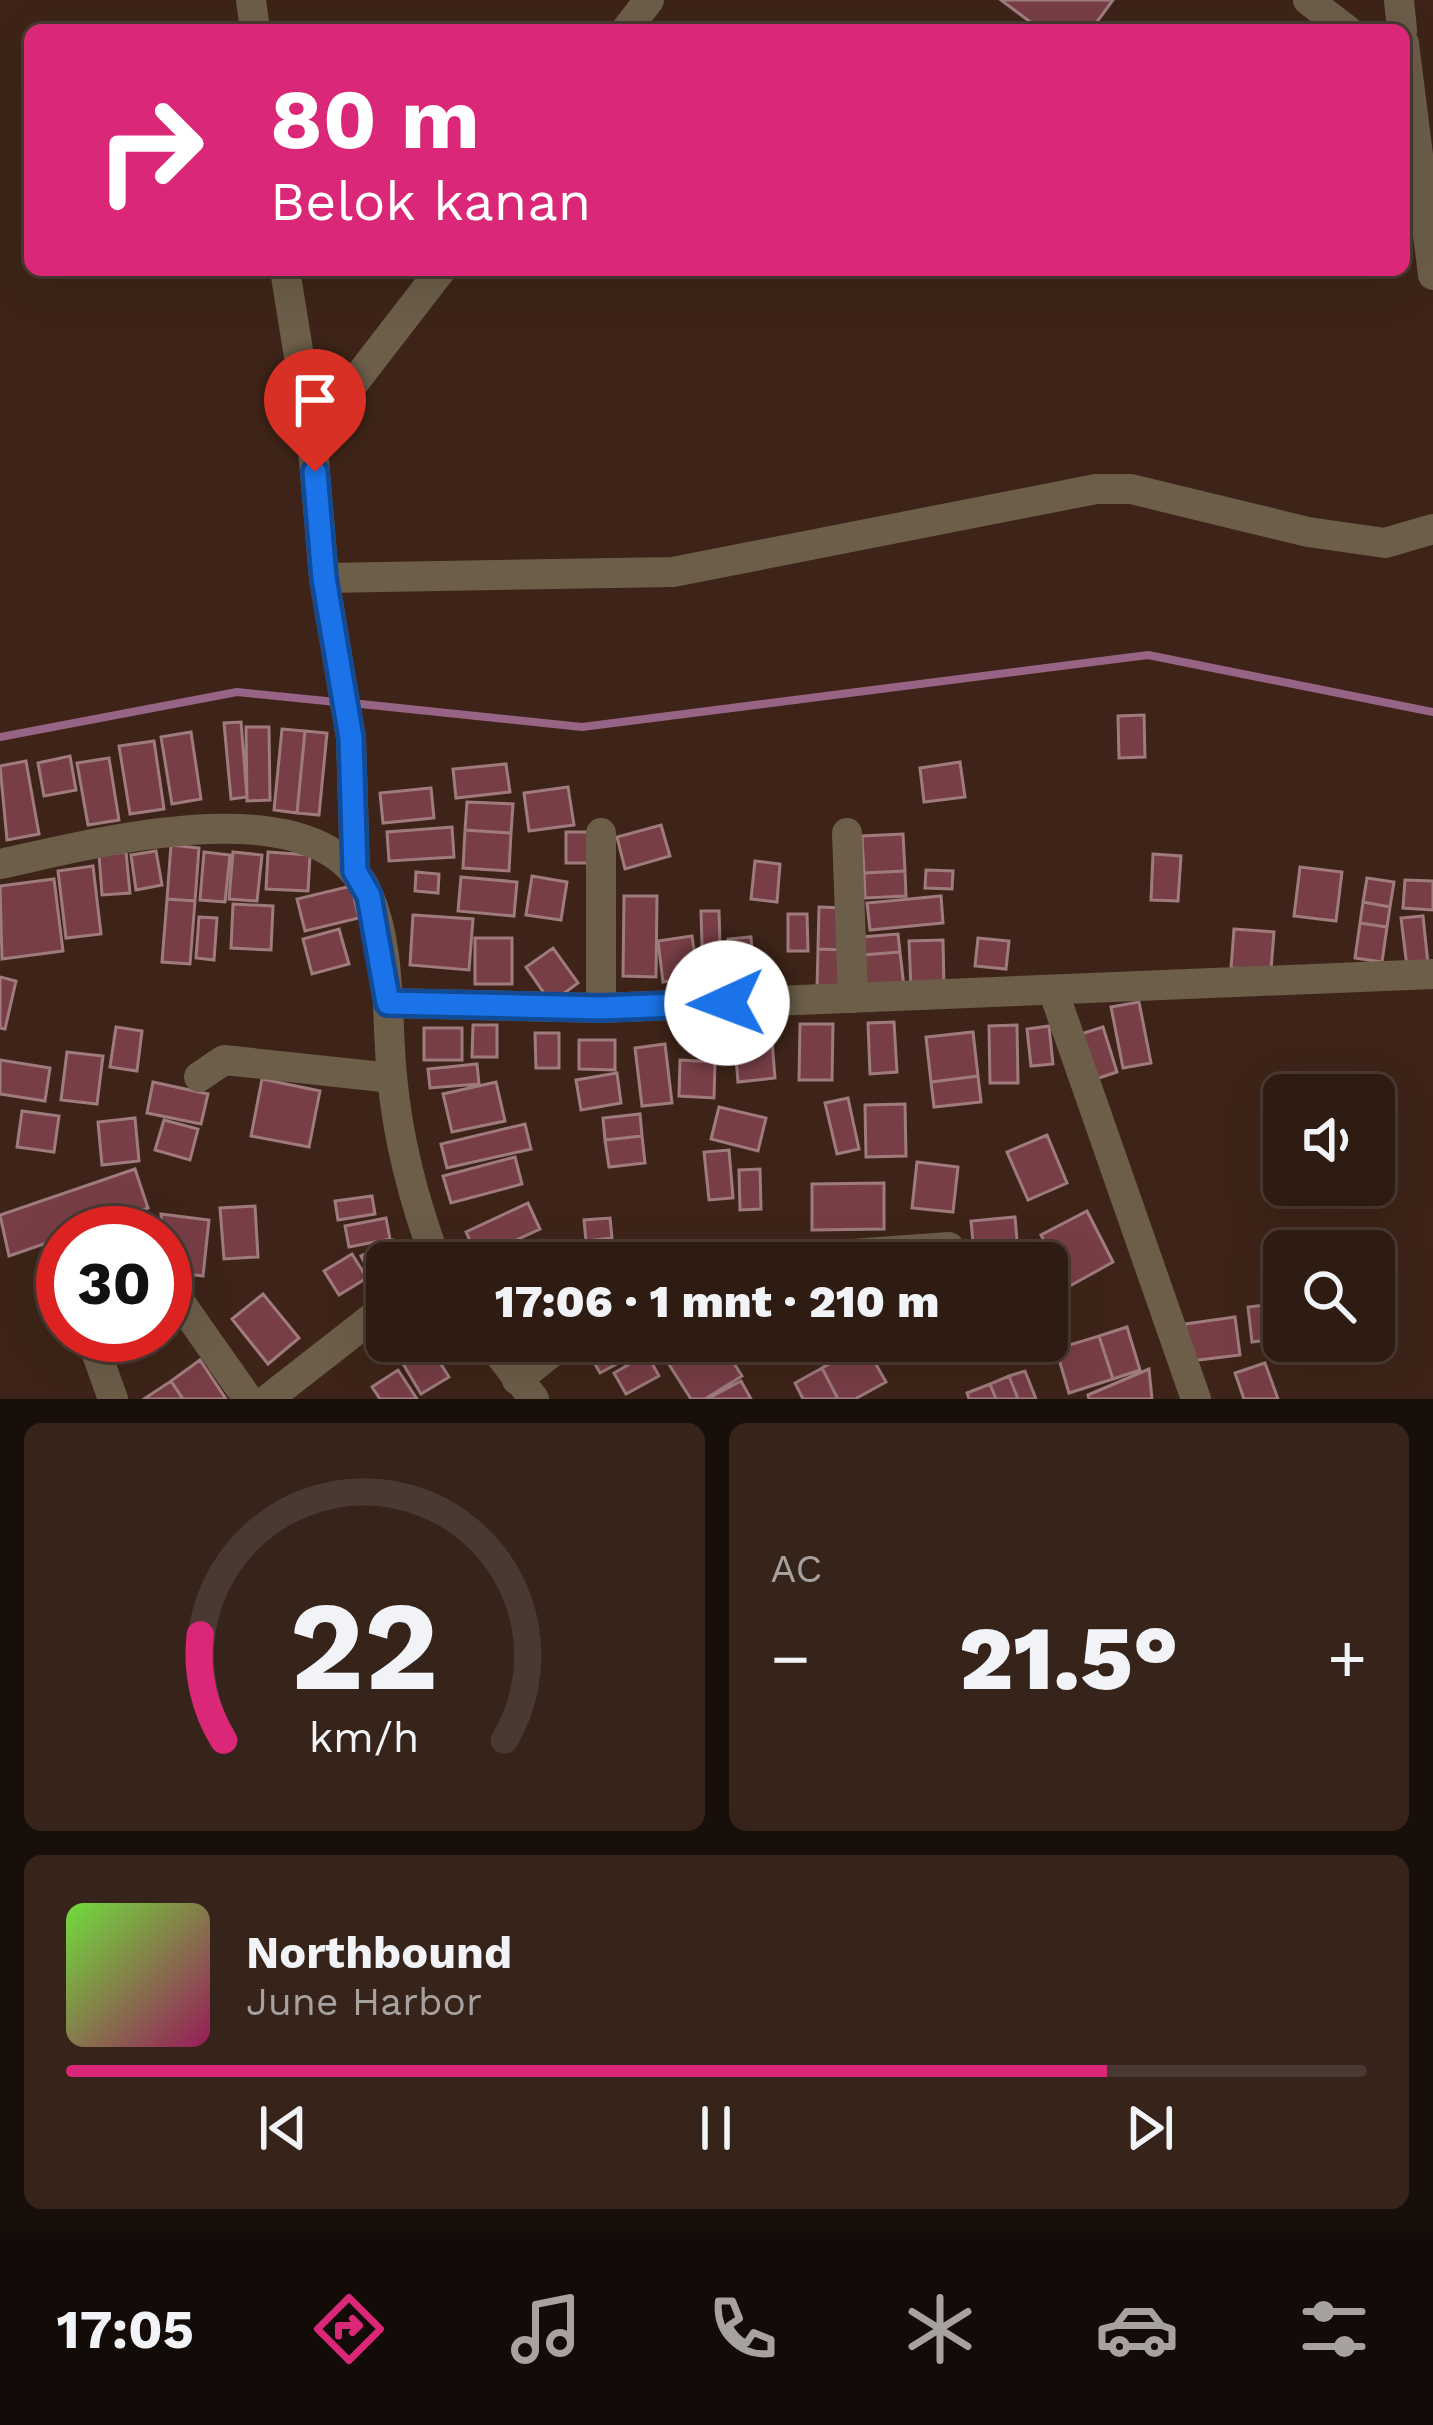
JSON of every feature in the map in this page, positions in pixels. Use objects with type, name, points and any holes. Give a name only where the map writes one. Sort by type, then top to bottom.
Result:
[{"type":"street","points":[[631,24],[649,0]]},
{"type":"street","points":[[1308,0],[1339,24]]},
{"type":"street","points":[[1410,106],[1433,275]]},
{"type":"street","points":[[286,276],[312,437],[324,578],[351,738],[355,871]]},
{"type":"street","points":[[312,437],[436,276]]},
{"type":"street","points":[[324,578],[673,572],[1096,489],[1152,493],[1308,532],[1385,543],[1433,529]]},
{"type":"street","points":[[0,864],[125,838],[250,830],[316,842],[355,871],[369,896],[388,1003],[392,1078],[413,1194],[429,1242]]},
{"type":"street","points":[[601,833],[601,1008]]},
{"type":"street","points":[[847,833],[853,998]]},
{"type":"street","points":[[388,1003],[601,1008],[1433,974]]},
{"type":"street","points":[[1053,991],[1196,1399]]},
{"type":"street","points":[[199,1077],[224,1060],[392,1078]]},
{"type":"street","points":[[192,1319],[248,1399]]},
{"type":"street","points":[[268,1399],[366,1322]]},
{"type":"street","points":[[100,1362],[113,1399]]},
{"type":"street","points":[[505,1362],[526,1389],[548,1362]]},
{"type":"building","points":[[1001,0],[1113,0],[1095,24],[1033,24]]},
{"type":"building","points":[[1144,715],[1145,757],[1119,758],[1118,716]]},
{"type":"building","points":[[241,722],[247,797],[231,799],[224,723]]},
{"type":"building","points":[[246,727],[269,727],[270,800],[247,801]]},
{"type":"building","points":[[282,729],[305,731],[297,813],[274,810]]},
{"type":"building","points":[[305,731],[327,733],[319,815],[297,813]]},
{"type":"building","points":[[191,732],[201,799],[172,804],[161,737]]},
{"type":"building","points":[[154,741],[164,809],[130,814],[119,746]]},
{"type":"building","points":[[70,756],[76,790],[44,796],[38,763]]},
{"type":"building","points":[[109,758],[119,820],[88,825],[77,763]]},
{"type":"building","points":[[26,761],[39,834],[7,840],[0,766]]},
{"type":"building","points":[[960,762],[965,797],[924,802],[920,768]]},
{"type":"building","points":[[506,764],[510,792],[456,798],[453,769]]},
{"type":"building","points":[[568,787],[574,825],[529,831],[524,793]]},
{"type":"building","points":[[431,788],[434,818],[383,823],[380,793]]},
{"type":"building","points":[[467,802],[513,804],[511,833],[465,830]]},
{"type":"building","points":[[661,825],[670,856],[625,869],[617,837]]},
{"type":"building","points":[[452,827],[454,857],[389,861],[387,832]]},
{"type":"building","points":[[465,830],[511,833],[509,871],[463,868]]},
{"type":"building","points":[[566,832],[593,832],[593,863],[566,863]]},
{"type":"building","points":[[903,834],[905,871],[864,873],[862,836]]},
{"type":"building","points":[[171,845],[199,848],[195,901],[167,899]]},
{"type":"building","points":[[156,851],[162,885],[136,890],[131,855]]},
{"type":"building","points":[[126,852],[130,893],[102,895],[99,855]]},
{"type":"building","points":[[204,852],[230,855],[225,902],[200,900]]},
{"type":"building","points":[[233,852],[262,855],[257,901],[229,899]]},
{"type":"building","points":[[268,852],[310,855],[308,891],[266,889]]},
{"type":"building","points":[[1153,854],[1181,856],[1178,901],[1151,900]]},
{"type":"building","points":[[755,861],[780,864],[777,902],[751,899]]},
{"type":"building","points":[[93,866],[101,934],[66,938],[58,871]]},
{"type":"building","points":[[1300,867],[1342,872],[1336,921],[1294,916]]},
{"type":"building","points":[[926,870],[953,871],[952,889],[925,888]]},
{"type":"building","points":[[905,871],[906,896],[865,898],[864,873]]},
{"type":"building","points":[[416,872],[439,874],[438,893],[415,891]]},
{"type":"building","points":[[532,876],[567,882],[561,920],[526,915]]},
{"type":"building","points":[[461,877],[517,882],[514,916],[458,911]]},
{"type":"building","points":[[1367,878],[1394,882],[1390,907],[1363,902]]},
{"type":"building","points":[[54,879],[63,951],[2,959],[0,886]]},
{"type":"building","points":[[1405,880],[1433,881],[1433,910],[1403,908]]},
{"type":"building","points":[[351,886],[359,918],[305,931],[297,899]]},
{"type":"building","points":[[624,896],[657,896],[656,977],[623,976]]},
{"type":"building","points":[[941,896],[943,923],[870,930],[867,903]]},
{"type":"building","points":[[167,899],[195,901],[190,964],[162,962]]},
{"type":"building","points":[[1363,902],[1390,907],[1387,927],[1360,923]]},
{"type":"building","points":[[233,904],[273,906],[271,950],[231,948]]},
{"type":"building","points":[[819,907],[846,908],[846,950],[818,949]]},
{"type":"building","points":[[701,911],[719,911],[721,979],[703,980]]},
{"type":"building","points":[[788,914],[807,914],[808,951],[788,951]]},
{"type":"building","points":[[413,915],[473,919],[469,970],[410,965]]},
{"type":"building","points":[[1423,916],[1428,964],[1407,967],[1401,918]]},
{"type":"building","points":[[199,917],[217,918],[214,960],[196,958]]},
{"type":"building","points":[[1360,923],[1387,927],[1382,962],[1355,958]]},
{"type":"building","points":[[339,929],[349,964],[312,974],[303,939]]},
{"type":"building","points":[[1234,929],[1274,932],[1271,970],[1231,968]]},
{"type":"building","points":[[898,934],[900,952],[862,955],[861,937]]},
{"type":"building","points":[[692,936],[698,977],[663,982],[658,941]]},
{"type":"building","points":[[751,937],[754,975],[730,977],[728,939]]},
{"type":"building","points":[[475,938],[512,938],[512,984],[475,984]]},
{"type":"building","points":[[978,938],[1009,941],[1006,969],[975,966]]},
{"type":"building","points":[[943,940],[944,988],[911,989],[909,941]]},
{"type":"building","points":[[553,948],[578,983],[551,1003],[526,967]]},
{"type":"building","points":[[818,949],[846,950],[845,988],[817,988]]},
{"type":"building","points":[[900,952],[904,987],[866,991],[862,955]]},
{"type":"building","points":[[0,977],[16,981],[5,1029],[0,1028]]},
{"type":"building","points":[[1139,1002],[1151,1063],[1123,1068],[1111,1007]]},
{"type":"building","points":[[894,1022],[897,1072],[870,1074],[868,1023]]},
{"type":"building","points":[[800,1024],[833,1024],[832,1080],[799,1080]]},
{"type":"building","points":[[473,1025],[497,1025],[497,1057],[472,1057]]},
{"type":"building","points":[[1017,1025],[1018,1083],[990,1083],[989,1026]]},
{"type":"building","points":[[1049,1026],[1053,1064],[1031,1066],[1027,1029]]},
{"type":"building","points":[[116,1027],[142,1031],[137,1071],[110,1067]]},
{"type":"building","points":[[1103,1027],[1117,1072],[1096,1079],[1081,1034]]},
{"type":"building","points":[[424,1028],[462,1028],[462,1060],[424,1060]]},
{"type":"building","points":[[771,1029],[775,1078],[738,1082],[734,1032]]},
{"type":"building","points":[[973,1032],[978,1076],[931,1082],[926,1037]]},
{"type":"building","points":[[535,1033],[559,1033],[559,1068],[536,1068]]},
{"type":"building","points":[[579,1040],[615,1040],[615,1070],[579,1069]]},
{"type":"building","points":[[665,1044],[672,1103],[642,1106],[635,1048]]},
{"type":"building","points":[[67,1052],[103,1056],[97,1104],[61,1100]]},
{"type":"building","points":[[0,1060],[50,1068],[45,1101],[0,1094]]},
{"type":"building","points":[[680,1060],[715,1062],[714,1098],[679,1096]]},
{"type":"building","points":[[477,1064],[479,1084],[430,1088],[428,1069]]},
{"type":"building","points":[[617,1073],[621,1103],[581,1110],[576,1080]]},
{"type":"building","points":[[978,1076],[981,1102],[934,1107],[931,1082]]},
{"type":"building","points":[[262,1079],[320,1091],[309,1147],[251,1136]]},
{"type":"building","points":[[153,1082],[208,1094],[201,1124],[147,1113]]},
{"type":"building","points":[[496,1082],[505,1121],[452,1132],[443,1094]]},
{"type":"building","points":[[848,1098],[859,1149],[837,1154],[825,1103]]},
{"type":"building","points":[[905,1104],[906,1156],[866,1157],[865,1105]]},
{"type":"building","points":[[719,1107],[766,1118],[758,1151],[711,1139]]},
{"type":"building","points":[[22,1111],[59,1116],[54,1152],[17,1147]]},
{"type":"building","points":[[640,1114],[642,1136],[605,1140],[603,1118]]},
{"type":"building","points":[[135,1118],[139,1161],[102,1165],[98,1122]]},
{"type":"building","points":[[164,1120],[198,1129],[190,1160],[155,1150]]},
{"type":"building","points":[[525,1124],[531,1149],[447,1168],[441,1144]]},
{"type":"building","points":[[1047,1135],[1067,1183],[1028,1200],[1007,1152]]},
{"type":"building","points":[[642,1136],[645,1163],[609,1167],[605,1140]]},
{"type":"building","points":[[729,1150],[733,1198],[709,1200],[704,1152]]},
{"type":"building","points":[[515,1157],[522,1184],[451,1203],[443,1176]]},
{"type":"building","points":[[917,1162],[958,1167],[953,1212],[912,1208]]},
{"type":"building","points":[[135,1169],[147,1206],[36,1206],[36,1247],[9,1256],[0,1215]]},
{"type":"building","points":[[760,1169],[761,1209],[740,1210],[739,1170]]},
{"type":"building","points":[[884,1183],[884,1229],[812,1230],[812,1184]]},
{"type":"building","points":[[372,1196],[375,1214],[338,1220],[335,1201]]},
{"type":"building","points":[[528,1203],[540,1229],[512,1242],[471,1242],[466,1232]]},
{"type":"building","points":[[255,1206],[258,1257],[224,1259],[220,1208]]},
{"type":"building","points":[[1087,1211],[1113,1262],[1068,1287],[1068,1242],[1045,1242],[1041,1235]]},
{"type":"building","points":[[1015,1217],[1017,1242],[973,1242],[971,1221]]},
{"type":"building","points":[[192,1218],[209,1220],[203,1276],[192,1275]]},
{"type":"building","points":[[386,1218],[390,1239],[349,1247],[345,1226]]},
{"type":"building","points":[[610,1218],[612,1238],[586,1241],[584,1220]]},
{"type":"building","points":[[352,1254],[366,1279],[339,1295],[324,1271]]},
{"type":"building","points":[[263,1294],[299,1338],[268,1364],[232,1319]]},
{"type":"building","points":[[1263,1305],[1263,1341],[1252,1342],[1248,1307]]},
{"type":"building","points":[[1235,1317],[1240,1355],[1190,1361],[1185,1324]]},
{"type":"building","points":[[1127,1327],[1140,1370],[1113,1379],[1099,1336]]},
{"type":"building","points":[[1099,1336],[1113,1379],[1069,1393],[1060,1362],[1068,1362],[1068,1345]]},
{"type":"building","points":[[200,1360],[226,1399],[183,1399],[171,1381]]},
{"type":"building","points":[[402,1362],[440,1362],[449,1377],[421,1394]]},
{"type":"building","points":[[594,1362],[620,1362],[600,1373]]},
{"type":"building","points":[[633,1362],[651,1362],[659,1376],[626,1394],[614,1373]]},
{"type":"building","points":[[667,1362],[733,1362],[742,1376],[705,1399],[691,1399]]},
{"type":"building","points":[[833,1362],[875,1362],[886,1382],[855,1399],[838,1399],[822,1368]]},
{"type":"building","points":[[1265,1363],[1278,1399],[1244,1399],[1235,1373]]},
{"type":"building","points":[[822,1368],[838,1399],[803,1399],[795,1383]]},
{"type":"building","points":[[1149,1369],[1152,1399],[1089,1399],[1088,1395]]},
{"type":"building","points":[[398,1370],[417,1399],[380,1399],[372,1387]]},
{"type":"building","points":[[1025,1371],[1036,1399],[1018,1399],[1009,1376]]},
{"type":"building","points":[[1009,1376],[1018,1399],[996,1399],[990,1384]]},
{"type":"building","points":[[171,1381],[183,1399],[144,1399]]},
{"type":"building","points":[[741,1381],[751,1399],[707,1399]]},
{"type":"building","points":[[990,1384],[996,1399],[969,1399],[967,1393]]},
{"type":"waterway","points":[[351,703],[582,727],[1148,655],[1433,712]]},
{"type":"waterway","points":[[0,737],[237,692],[336,702]]},
{"type":"route","points":[[315,472],[324,578],[351,738],[355,871],[369,896],[388,1003],[601,1008],[727,1003]]}]
